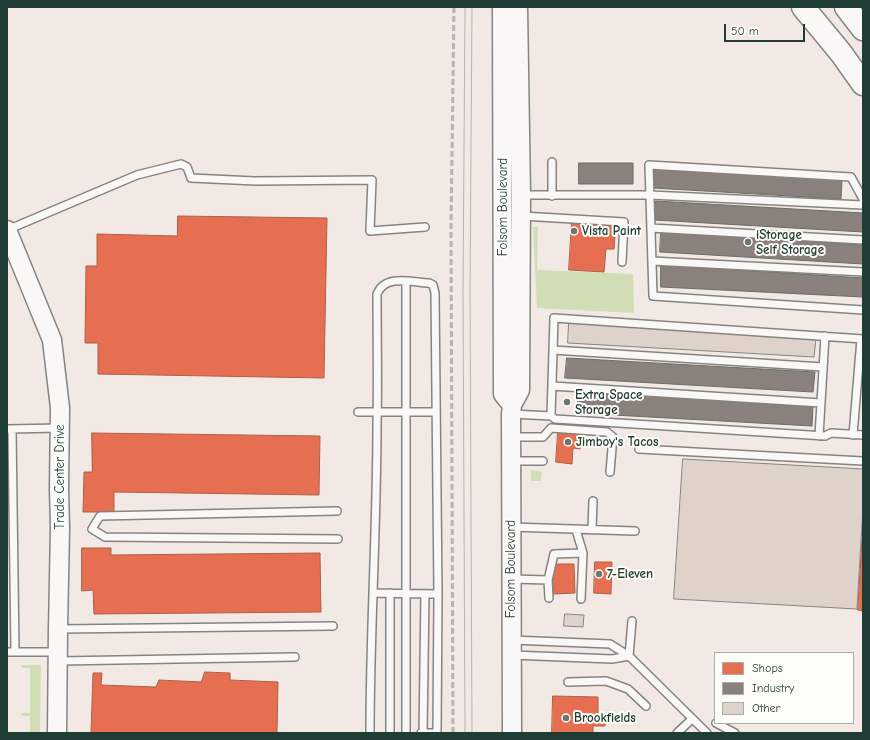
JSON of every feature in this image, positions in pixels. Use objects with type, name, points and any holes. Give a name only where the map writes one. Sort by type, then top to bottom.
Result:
[{"type":"highway","points":[[803,7],[841,53],[863,84]]},
{"type":"highway","points":[[846,7],[863,29]]},
{"type":"main road","name":"Folsom Boulevard","points":[[502,7],[503,394],[511,410]]},
{"type":"main road","name":"Folsom Boulevard","points":[[516,191],[518,7]]},
{"type":"main road","points":[[503,149],[511,163],[516,191],[512,208],[521,216]]},
{"type":"main road","name":"Folsom Boulevard","points":[[512,733],[511,410],[520,390],[521,216]]},
{"type":"main road","name":"Trade Center Drive","points":[[7,230],[52,340],[60,408],[58,733]]},
{"type":"lane","points":[[552,162],[552,196]]},
{"type":"lane","points":[[7,230],[136,175],[181,164],[187,168],[191,178],[255,181],[372,180],[370,231],[424,227]]},
{"type":"lane","points":[[863,199],[851,177],[649,165],[653,296],[863,310]]},
{"type":"lane","points":[[516,191],[552,196],[650,196],[863,205]]},
{"type":"lane","points":[[521,216],[624,222],[622,262]]},
{"type":"lane","points":[[651,228],[863,240]]},
{"type":"lane","points":[[652,261],[863,272]]},
{"type":"lane","points":[[406,282],[406,733]]},
{"type":"lane","points":[[370,733],[377,412],[377,294],[380,287],[385,283],[429,283],[433,285],[435,293],[438,594],[437,733],[422,733],[425,594]]},
{"type":"lane","points":[[551,416],[554,318],[862,339],[853,435]]},
{"type":"lane","points":[[819,436],[825,336]]},
{"type":"lane","points":[[553,350],[823,367]]},
{"type":"lane","points":[[552,386],[821,403]]},
{"type":"lane","points":[[511,410],[551,416],[555,419],[564,420],[819,436],[824,436],[831,433],[863,435]]},
{"type":"lane","points":[[358,412],[436,412]]},
{"type":"lane","points":[[16,652],[9,429],[59,428]]},
{"type":"lane","points":[[511,437],[543,437],[551,428],[610,434],[613,437],[610,472]]},
{"type":"lane","points":[[639,449],[863,461]]},
{"type":"lane","points":[[511,460],[543,461]]},
{"type":"lane","points":[[592,530],[593,501]]},
{"type":"lane","points":[[337,511],[100,516],[92,529],[105,537],[338,539]]},
{"type":"lane","points":[[511,527],[635,532]]},
{"type":"lane","points":[[576,530],[582,553],[581,599]]},
{"type":"lane","points":[[549,598],[548,580],[554,554],[582,553]]},
{"type":"lane","points":[[512,579],[548,580]]},
{"type":"lane","points":[[373,592],[438,594]]},
{"type":"lane","points":[[390,593],[390,733]]},
{"type":"lane","points":[[629,656],[632,621]]},
{"type":"lane","points":[[58,629],[333,626]]},
{"type":"lane","points":[[511,647],[610,644],[629,656],[707,733]]},
{"type":"lane","points":[[511,647],[612,659],[629,656]]},
{"type":"lane","points":[[7,652],[58,656],[294,657]]},
{"type":"lane","points":[[568,682],[606,681],[628,688],[646,706]]},
{"type":"lane","points":[[678,733],[692,719]]},
{"type":"lane","points":[[711,733],[716,724]]},
{"type":"lane","points":[[718,724],[735,733]]},
{"type":"green space","points":[[533,227],[538,227],[537,270],[633,274],[634,313],[537,308]]},
{"type":"green space","points":[[531,470],[542,472],[541,481],[531,481]]},
{"type":"green space","points":[[21,665],[41,665],[40,733],[30,733],[30,716],[21,716],[21,713],[30,713],[30,668],[22,668]]},
{"type":"building: Shops","points":[[178,216],[327,218],[324,378],[98,374],[98,343],[85,343],[86,266],[97,266],[97,234],[177,236]]},
{"type":"building: Shops","points":[[572,221],[616,223],[614,249],[606,249],[604,272],[569,270]]},
{"type":"building: Shops","points":[[558,432],[581,434],[580,449],[573,448],[572,464],[556,462]]},
{"type":"building: Shops","points":[[92,433],[320,436],[319,495],[114,492],[114,512],[83,512],[84,472],[92,472]]},
{"type":"building: Shops","points":[[863,523],[863,611],[858,610]]},
{"type":"building: Shops","points":[[82,548],[111,548],[111,555],[320,553],[321,612],[94,614],[93,590],[82,591]]},
{"type":"building: Shops","points":[[595,562],[612,562],[611,594],[594,593]]},
{"type":"building: Shops","points":[[553,564],[574,564],[575,593],[554,594]]},
{"type":"building: Shops","points":[[205,672],[230,673],[230,680],[278,682],[277,733],[91,733],[93,673],[102,673],[101,685],[156,687],[159,680],[201,682]]},
{"type":"building: Shops","points":[[553,696],[598,697],[598,717],[605,717],[605,726],[593,726],[593,733],[552,733]]},
{"type":"building: Industry","points":[[579,163],[633,163],[633,184],[579,184]]},
{"type":"building: Industry","points":[[653,168],[842,179],[841,199],[653,188]]},
{"type":"building: Industry","points":[[656,201],[863,213],[863,232],[654,220]]},
{"type":"building: Industry","points":[[661,231],[863,245],[863,264],[660,252]]},
{"type":"building: Industry","points":[[661,265],[863,278],[863,297],[661,287]]},
{"type":"building: Industry","points":[[567,358],[815,372],[813,392],[565,378]]},
{"type":"building: Industry","points":[[579,392],[813,406],[812,426],[577,413]]},
{"type":"building: Other","points":[[569,323],[816,338],[814,357],[568,343]]},
{"type":"building: Other","points":[[683,459],[863,469],[863,508],[857,609],[674,599]]},
{"type":"building: Other","points":[[565,614],[584,615],[583,627],[564,626]]},
{"type":"tram line","points":[[465,7],[463,291],[465,733]]},
{"type":"tram line","points":[[472,7],[470,291],[472,733]]},
{"type":"railway","points":[[453,733],[451,228],[454,7]]},
{"type":"place","name":"Vista Paint","points":[[574,231]]},
{"type":"place","name":"iStorage Self Storage","points":[[748,242]]},
{"type":"place","name":"Extra Space Storage","points":[[567,402]]},
{"type":"place","name":"Jimboy's Tacos","points":[[568,442]]},
{"type":"place","name":"7-Eleven","points":[[599,574]]},
{"type":"place","name":"Brookfields","points":[[566,718]]}]
